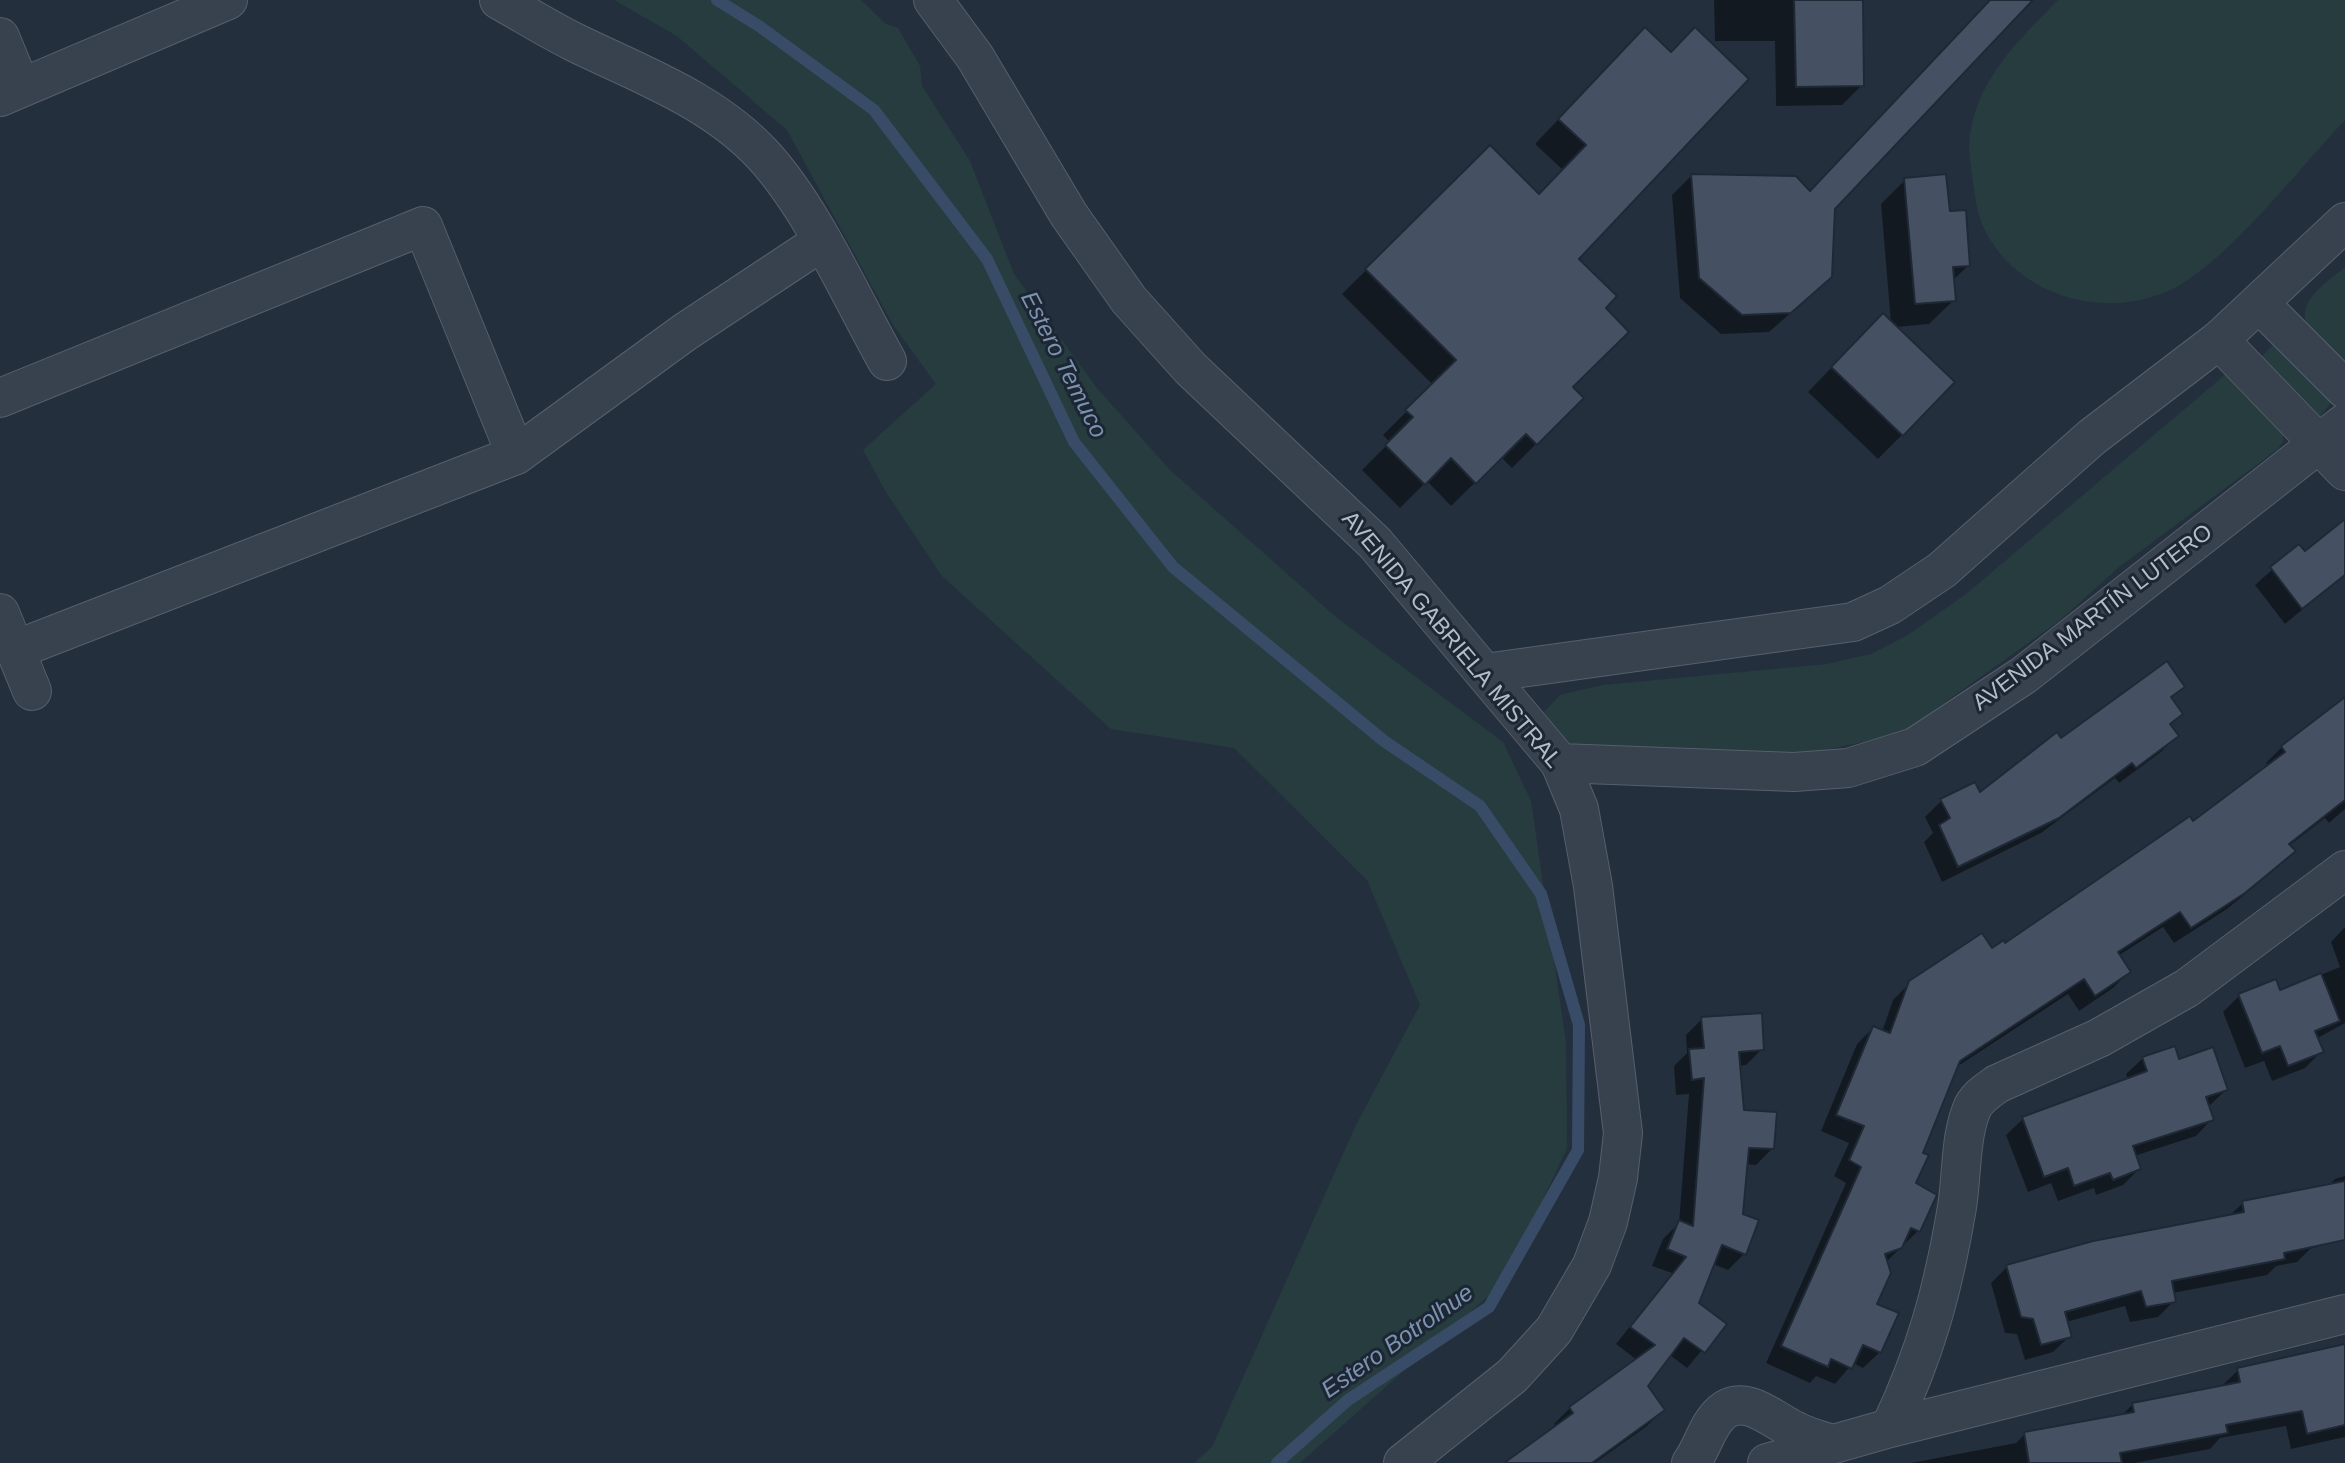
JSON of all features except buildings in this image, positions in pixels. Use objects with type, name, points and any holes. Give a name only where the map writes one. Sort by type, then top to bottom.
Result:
[{"type":"street","points":[[0,37],[10,93],[228,0]]},
{"type":"street","points":[[499,0],[571,40],[677,92],[728,124],[770,164],[821,243],[887,361]]},
{"type":"street","name":"AVENIDA GABRIELA MISTRAL","points":[[933,0],[975,57],[1069,215],[1129,300],[1191,369],[1375,543],[1560,763],[1578,809],[1593,886],[1623,1133],[1613,1200],[1592,1265],[1574,1299],[1546,1340],[1512,1376],[1403,1463]]},
{"type":"street","points":[[1485,673],[1853,622],[1890,606],[1942,570],[2092,438],[2219,340],[2345,222]]},
{"type":"street","points":[[0,398],[423,226],[516,455]]},
{"type":"street","points":[[15,650],[516,455],[685,332],[821,243]]},
{"type":"street","points":[[2259,303],[2345,389]]},
{"type":"street","points":[[2219,340],[2332,434],[2345,471]]},
{"type":"street","name":"AVENIDA MARTÍN LUTERO","points":[[1560,763],[1794,772],[1849,768],[1915,747],[2024,675],[2332,434]]},
{"type":"street","points":[[0,613],[32,691]]},
{"type":"street","points":[[1890,1428],[1917,1371],[1941,1293],[1971,1108],[1997,1084],[2099,1038],[2187,988],[2345,870]]},
{"type":"street","points":[[1767,1463],[1890,1428],[2345,1314]]},
{"type":"street","points":[[1691,1463],[1717,1417],[1724,1410],[1741,1405],[1763,1412],[1796,1431],[1832,1444]]},
{"type":"green space","points":[[614,0],[861,0],[886,24],[898,28],[920,66],[922,86],[970,161],[1014,274],[1096,387],[1170,470],[1337,618],[1503,742],[1531,801],[1566,1043],[1567,1148],[1533,1221],[1496,1289],[1300,1463],[1194,1463],[1212,1447],[1356,1125],[1420,1005],[1367,880],[1234,748],[1111,729],[942,576],[886,492],[863,450],[936,384],[893,325],[787,130],[677,36]]},
{"type":"green space","points":[[2058,0],[2345,0],[2345,120],[2236,239],[2212,262],[2166,292],[2140,300],[2113,303],[2060,295],[2036,284],[2014,268],[1996,248],[1982,224],[1975,198],[1969,149],[1976,110],[2004,58]]},
{"type":"green space","points":[[2345,267],[2345,374],[2307,327],[2305,317],[2306,308],[2315,293]]},
{"type":"green space","points":[[2274,344],[2333,400],[2314,424],[2257,361]]},
{"type":"green space","points":[[2226,374],[2283,422],[2283,441],[2278,449],[2119,567],[2059,621],[1909,728],[1892,736],[1805,754],[1564,744],[1544,712],[1560,695],[1603,685],[1827,664],[1871,654],[1908,635],[1966,594]]},
{"type":"waterway","name":"Estero Temuco","points":[[717,0],[759,26],[874,110],[987,259],[1074,442],[1173,567],[1384,741],[1480,806],[1541,894],[1579,1025],[1578,1150],[1489,1307],[1348,1400],[1277,1463]]},
{"type":"water label","name":"Estero Botrolhue","points":[[1398,1342]]}]
